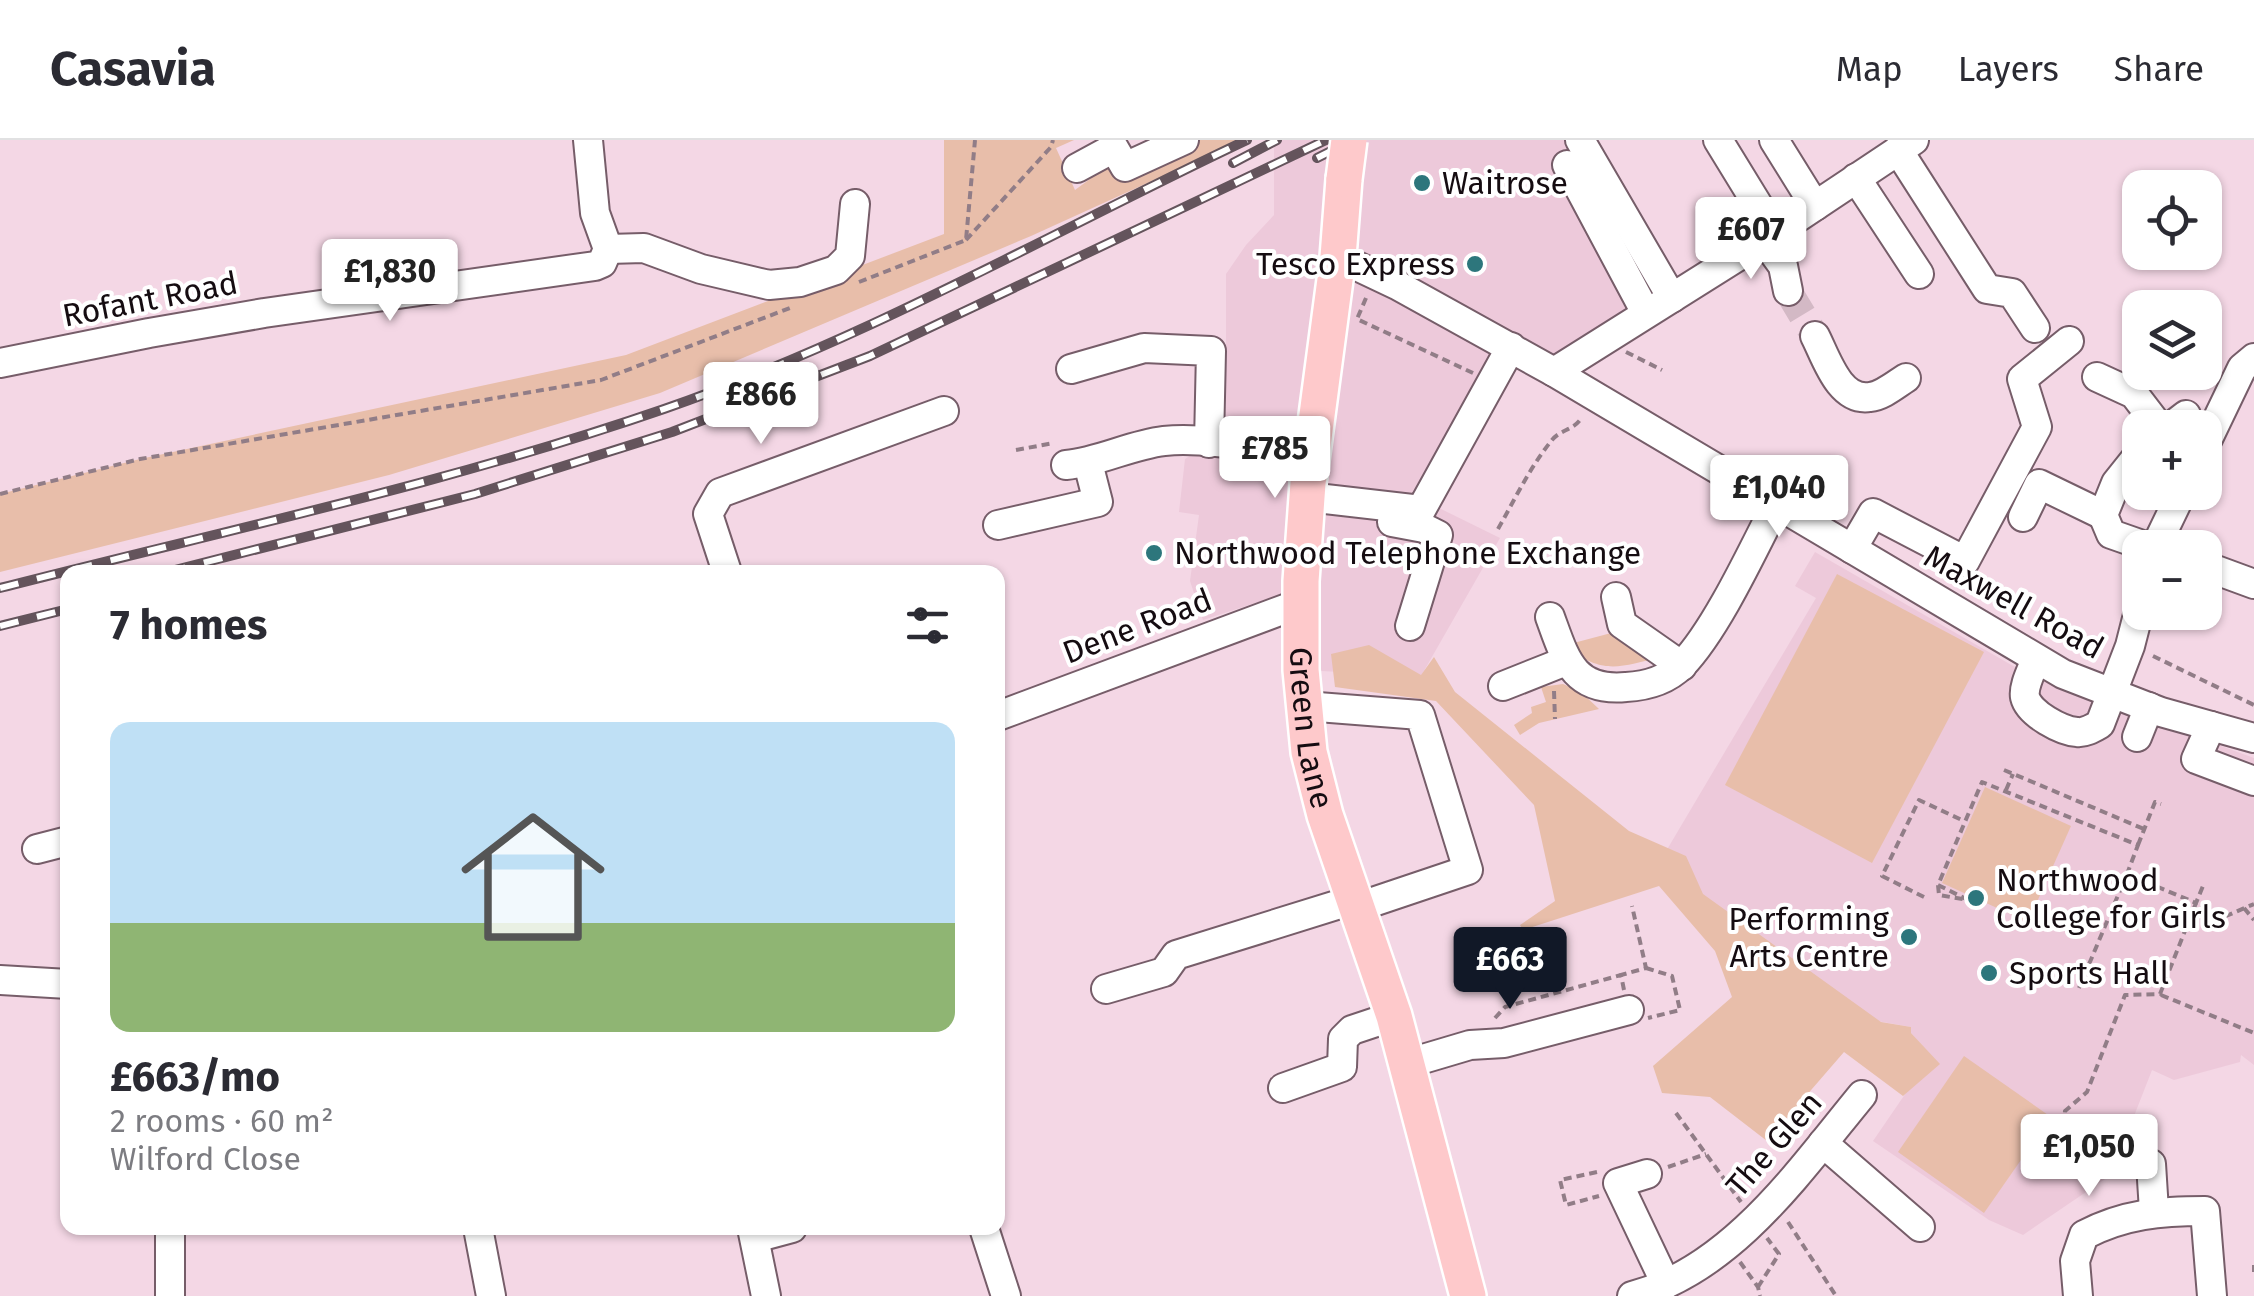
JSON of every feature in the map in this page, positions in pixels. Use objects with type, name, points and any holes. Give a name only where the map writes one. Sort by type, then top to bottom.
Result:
[{"type":"main road","name":"Green Lane","points":[[1349,140],[1307,502],[1301,603],[1304,706],[1309,752],[1326,815],[1368,901],[1406,1064],[1468,1296]]},
{"type":"street","points":[[588,140],[595,213],[608,249],[644,248],[701,269],[768,285],[800,282],[836,270],[850,256],[855,204]]},
{"type":"street","points":[[1076,168],[1114,148],[1125,167],[1184,140]]},
{"type":"street","points":[[1718,140],[1770,236],[1788,291]]},
{"type":"street","points":[[1774,140],[1814,206]]},
{"type":"street","points":[[1554,372],[1906,145],[1987,289],[2012,293],[2035,328]]},
{"type":"street","points":[[1573,152],[1672,298]]},
{"type":"street","points":[[1573,152],[1646,313]]},
{"type":"street","points":[[1856,178],[1919,274]]},
{"type":"street","name":"Rofant Road","points":[[0,364],[149,332],[264,313],[595,266],[606,258],[608,249]]},
{"type":"street","name":"Maxwell Road","points":[[1338,256],[1511,347],[2036,659],[2148,708],[2254,738]]},
{"type":"street","points":[[1815,336],[1838,381],[1848,392],[1867,398],[1906,378]]},
{"type":"street","points":[[1942,604],[2038,427],[2022,379],[2069,341]]},
{"type":"street","points":[[1307,502],[1420,510],[1511,347]]},
{"type":"street","points":[[1070,370],[1144,348],[1212,350],[1209,444]]},
{"type":"street","points":[[2222,410],[2242,368],[2254,358]]},
{"type":"street","points":[[2096,377],[2134,394],[2146,410]]},
{"type":"street","points":[[725,565],[708,514],[720,493],[944,411]]},
{"type":"street","points":[[998,524],[1098,502],[1077,464],[1124,449],[1167,441],[1312,457]]},
{"type":"street","points":[[2103,515],[2122,476]]},
{"type":"street","points":[[2024,517],[2040,484],[2103,515],[2111,534],[2122,538]]},
{"type":"street","points":[[1307,502],[1424,528],[1438,535],[1410,626]]},
{"type":"street","points":[[1550,617],[1568,666],[1586,680],[1612,688],[1660,681],[1682,666],[1737,578],[1776,505]]},
{"type":"street","points":[[1852,549],[1873,513],[1965,561]]},
{"type":"street","points":[[2222,572],[2254,584]]},
{"type":"street","points":[[1616,596],[1622,624],[1682,666]]},
{"type":"street","name":"Dene Road","points":[[1005,713],[1301,603]]},
{"type":"street","points":[[2036,659],[2024,692],[2026,701],[2054,723],[2077,732],[2089,731],[2100,724],[2134,630]]},
{"type":"street","points":[[1503,686],[1566,661]]},
{"type":"street","points":[[1106,989],[1164,972],[1176,956],[1468,870],[1420,716],[1304,706]]},
{"type":"street","points":[[2137,738],[2148,708]]},
{"type":"street","points":[[2210,726],[2196,759],[2254,781]]},
{"type":"street","points":[[37,850],[60,843]]},
{"type":"street","points":[[0,980],[60,984]]},
{"type":"street","points":[[1406,1064],[1470,1044],[1504,1043],[1630,1010]]},
{"type":"street","points":[[1283,1088],[1342,1067],[1344,1039],[1352,1030],[1394,1016]]},
{"type":"street","name":"The Glen","points":[[1637,1295],[1666,1284],[1765,1212],[1862,1094]]},
{"type":"street","points":[[1823,1142],[1920,1227]]},
{"type":"street","points":[[2151,1164],[2154,1211]]},
{"type":"street","points":[[1647,1174],[1618,1182],[1666,1284]]},
{"type":"street","points":[[2078,1296],[2075,1261],[2084,1234],[2110,1221],[2154,1211],[2205,1211],[2212,1296]]},
{"type":"street","points":[[170,1235],[170,1296]]},
{"type":"street","points":[[479,1235],[491,1296]]},
{"type":"street","points":[[753,1235],[766,1296]]},
{"type":"street","points":[[986,1235],[1006,1296]]},
{"type":"path","points":[[966,240],[975,140]]},
{"type":"path","points":[[847,286],[966,240],[1051,147],[1053,140]]},
{"type":"path","points":[[1376,274],[1357,319],[1490,382]]},
{"type":"path","points":[[0,494],[140,458],[600,380],[792,307]]},
{"type":"path","points":[[1603,341],[1662,370]]},
{"type":"path","points":[[1498,529],[1530,471],[1555,436],[1578,426],[1595,396]]},
{"type":"path","points":[[1016,450],[1060,442],[1077,464]]},
{"type":"path","points":[[2130,646],[2254,705]]},
{"type":"path","points":[[2004,770],[2144,828]]},
{"type":"path","points":[[2006,790],[2013,774]]},
{"type":"path","points":[[1938,885],[1968,900],[1939,895],[1938,885],[1982,782],[2138,844]]},
{"type":"path","points":[[1924,897],[1882,876],[1919,800],[1965,821]]},
{"type":"path","points":[[2079,988],[2155,802],[2161,804]]},
{"type":"path","points":[[2127,874],[2226,916],[2254,904]]},
{"type":"path","points":[[2160,994],[2203,886]]},
{"type":"path","points":[[1632,906],[1646,968]]},
{"type":"path","points":[[2244,908],[2254,920]]},
{"type":"path","points":[[1470,1044],[1505,1007],[1646,968],[1672,976],[1680,1010],[1632,1022],[1621,975]]},
{"type":"path","points":[[2070,1175],[2062,1158],[2065,1111],[2087,1092],[2126,995],[2160,994],[2254,1033]]},
{"type":"path","points":[[1676,1114],[1706,1154],[1765,1212],[1836,1296]]},
{"type":"path","points":[[1647,1174],[1706,1154]]},
{"type":"path","points":[[1597,1170],[1601,1187],[1603,1195],[1566,1205],[1560,1180],[1597,1170]]},
{"type":"path","points":[[1758,1287],[1779,1254],[1765,1212]]},
{"type":"path","points":[[1726,1243],[1758,1287],[1760,1296]]},
{"type":"shaded area","points":[[944,140],[1074,140],[1056,148],[1075,190],[1109,165],[1196,140],[1242,140],[1031,236],[660,393],[389,475],[0,572],[0,494],[140,459],[626,355],[944,234]]},
{"type":"shaded area","points":[[1274,140],[1595,140],[1684,291],[1554,372],[1511,348],[1435,506],[1500,538],[1421,676],[1301,670],[1283,594],[1203,620],[1190,581],[1199,515],[1179,512],[1185,459],[1226,432],[1226,274],[1274,215]]},
{"type":"shaded area","name":"Northwood College for Girls","points":[[1815,552],[2034,678],[2254,758],[2254,1065],[2241,1055],[2240,1062],[2174,1080],[2152,1070],[2111,1175],[2023,1235],[1989,1220],[1873,1141],[1912,1084],[1939,1064],[1910,1032],[1911,1027],[1826,1012],[1662,858],[1816,598],[1795,586]]},
{"type":"shaded area","points":[[1837,574],[1984,652],[1872,863],[1725,785]]},
{"type":"shaded area","points":[[1615,632],[1617,639],[1638,653],[1648,651],[1661,657],[1622,666],[1601,665],[1566,645]]},
{"type":"shaded area","points":[[1369,645],[1421,675],[1434,657],[1455,692],[1629,831],[1686,856],[1703,894],[1881,1022],[1911,1027],[1911,1033],[1940,1064],[1903,1096],[1844,1052],[1767,1141],[1710,1097],[1662,1093],[1653,1066],[1732,997],[1715,951],[1659,886],[1523,930],[1520,925],[1555,901],[1534,805],[1436,701],[1335,687],[1331,654]]},
{"type":"shaded area","points":[[1563,684],[1581,692],[1599,709],[1539,723],[1520,735],[1514,725],[1532,713],[1531,707],[1546,702],[1541,687]]},
{"type":"shaded area","points":[[1985,787],[2071,826],[2028,922],[1942,883]]},
{"type":"shaded area","points":[[1964,1056],[2051,1117],[1984,1213],[1898,1152]]},
{"type":"tunnel","points":[[1788,291],[1815,336]]},
{"type":"railway","points":[[93,565],[417,484],[664,409],[887,317],[1247,140]]},
{"type":"railway","points":[[1233,163],[1277,140]]},
{"type":"railway","points":[[195,565],[475,494],[672,432],[870,356],[1326,140]]},
{"type":"railway","points":[[1317,158],[1353,140]]},
{"type":"railway","points":[[0,588],[60,573]]},
{"type":"railway","points":[[0,626],[60,611]]},
{"type":"place","name":"Waitrose","points":[[1422,183]]},
{"type":"place","name":"Tesco Express","points":[[1475,264]]},
{"type":"place","name":"Northwood Telephone Exchange","points":[[1154,553]]},
{"type":"place","name":"Northwood College for Girls","points":[[1976,898]]},
{"type":"place","name":"Performing Arts Centre","points":[[1909,937]]},
{"type":"place","name":"Sports Hall","points":[[1989,973]]}]
